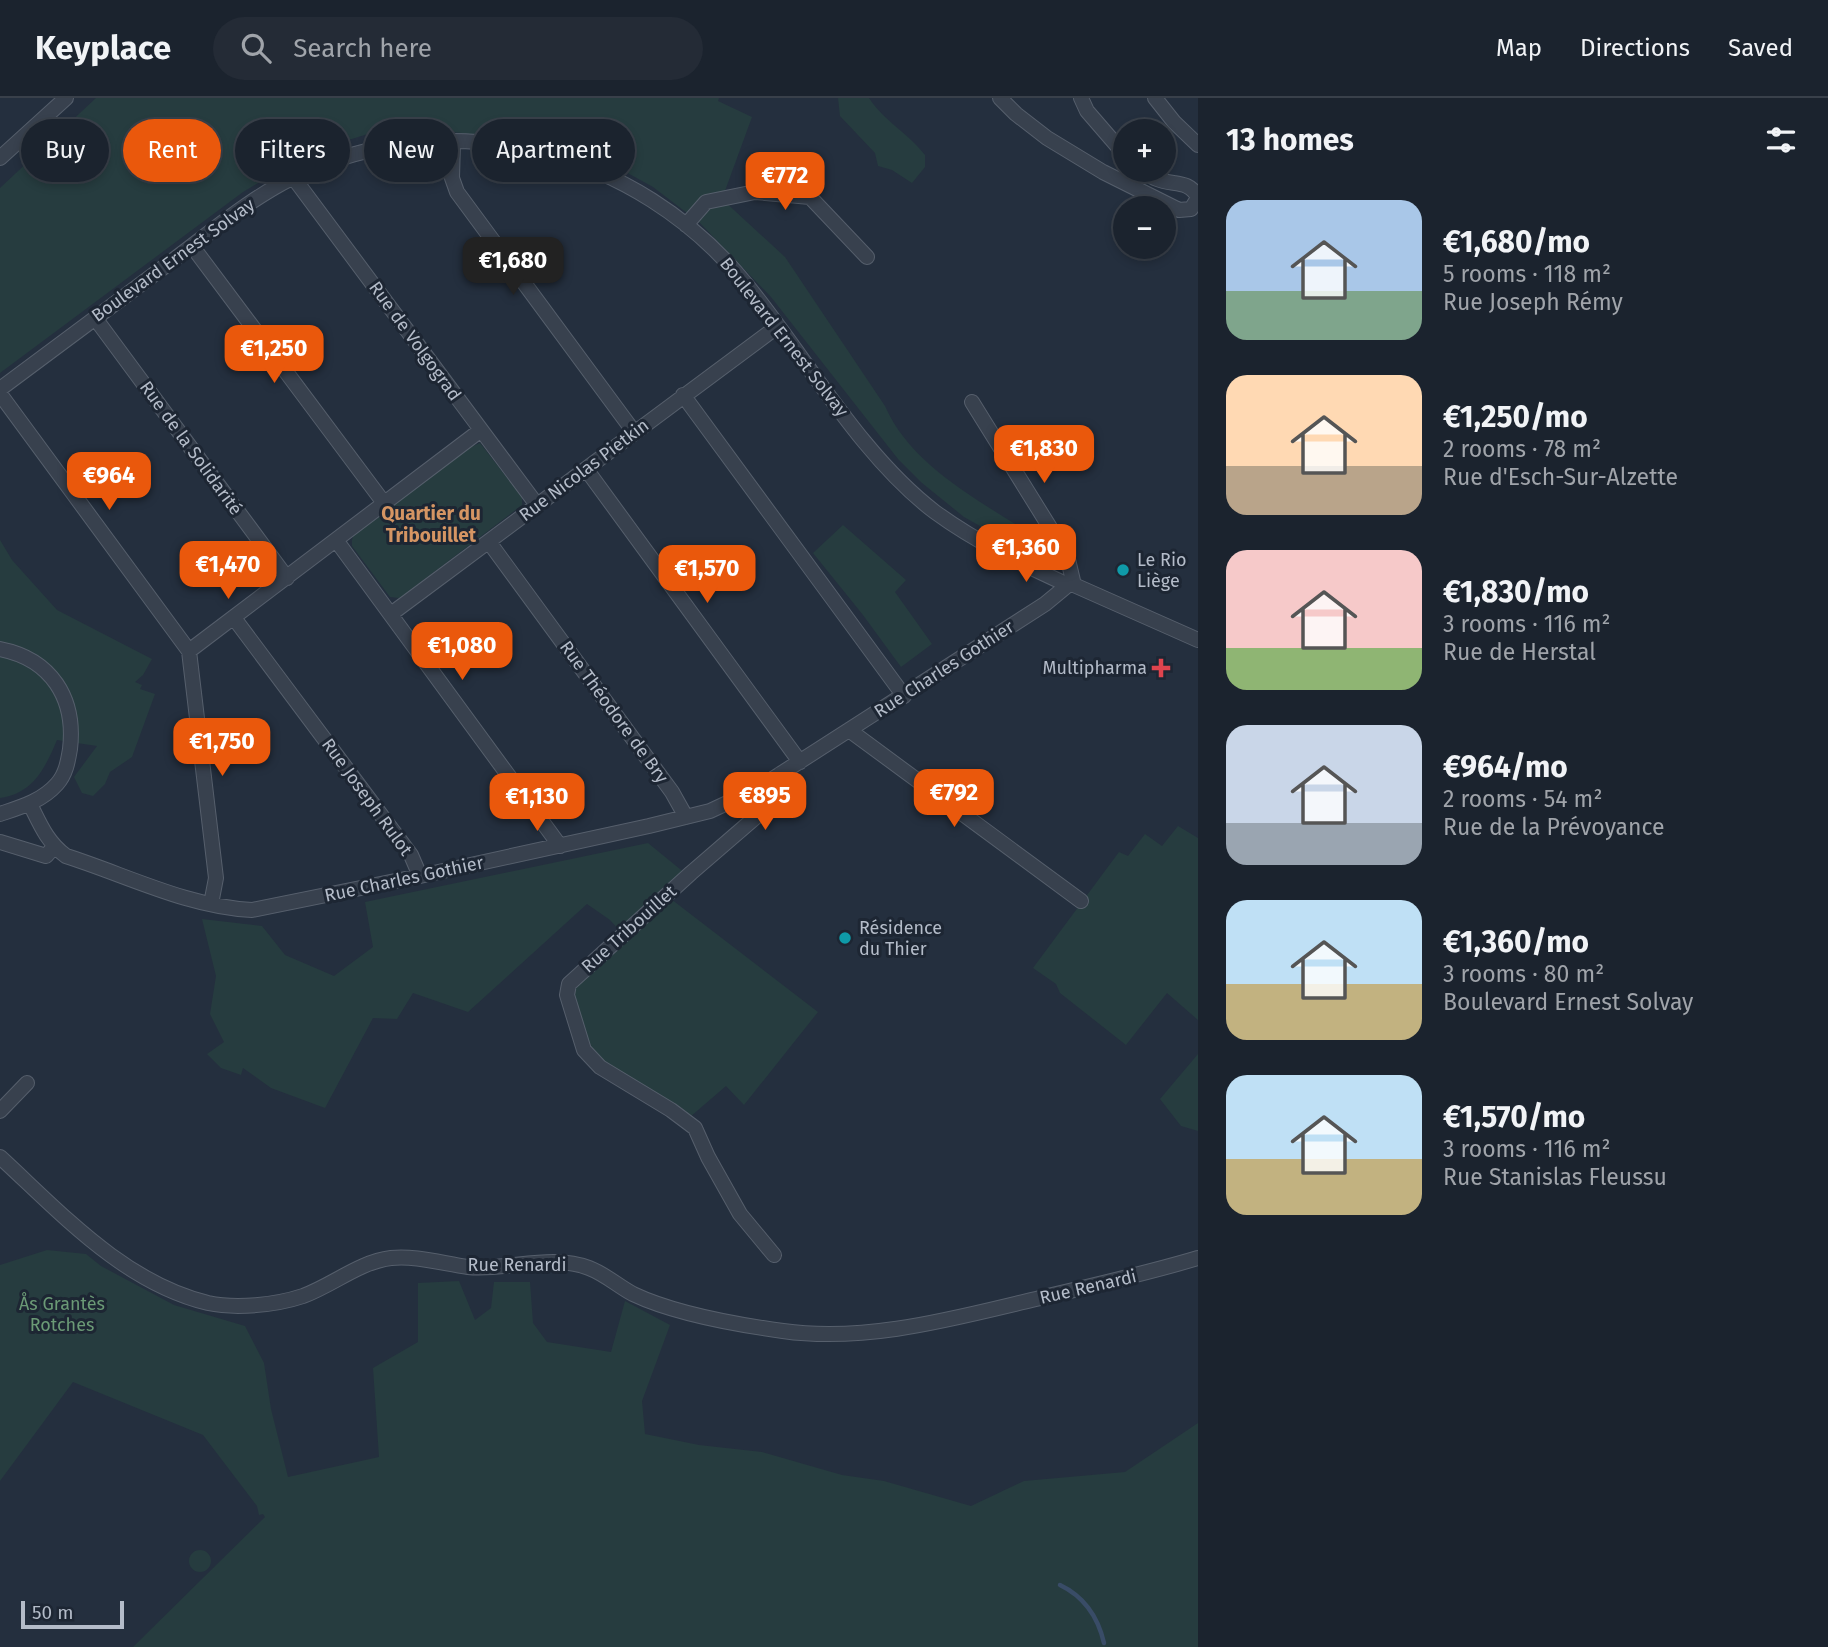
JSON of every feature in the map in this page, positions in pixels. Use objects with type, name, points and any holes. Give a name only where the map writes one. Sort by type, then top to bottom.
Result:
[{"type":"street","points":[[0,158],[66,98]]},
{"type":"street","points":[[1000,98],[1048,138],[1152,198],[1178,210],[1191,209],[1198,198],[1194,189],[1186,184],[1172,182]]},
{"type":"street","points":[[1080,98],[1087,111],[1113,141]]},
{"type":"street","points":[[1155,98],[1174,122],[1198,145]]},
{"type":"street","name":"Boulevard Ernest Solvay","points":[[458,141],[516,146],[567,159],[615,178],[653,201],[687,225],[734,270],[878,457],[934,511],[978,541],[1198,640]]},
{"type":"street","name":"Boulevard Ernest Solvay","points":[[0,388],[247,205],[285,182]]},
{"type":"street","name":"Rue de Volgograd","points":[[297,182],[537,505]]},
{"type":"street","points":[[453,182],[457,192],[634,432]]},
{"type":"street","points":[[687,225],[706,202],[755,192],[810,197],[867,257]]},
{"type":"street","points":[[192,246],[384,503]]},
{"type":"street","name":"Rue de la Solidarité","points":[[95,318],[287,578]]},
{"type":"street","name":"Rue Nicolas Pietkin","points":[[391,614],[778,326]]},
{"type":"street","points":[[0,394],[189,651],[216,878],[211,904]]},
{"type":"street","points":[[683,396],[904,696]]},
{"type":"street","points":[[972,402],[1067,555],[1071,585]]},
{"type":"street","points":[[189,651],[481,430]]},
{"type":"street","points":[[586,469],[800,762]]},
{"type":"street","points":[[336,540],[560,846]]},
{"type":"street","name":"Rue Théodore de Bry","points":[[489,542],[672,792],[686,817]]},
{"type":"street","name":"Rue Charles Gothier","points":[[54,847],[66,856],[211,904],[233,909],[252,909],[420,876],[710,811],[736,800],[800,762],[1071,585]]},
{"type":"street","name":"Rue Joseph Rulot","points":[[234,618],[411,855],[420,876]]},
{"type":"street","points":[[0,649],[23,656],[47,673],[57,684],[70,713],[72,732],[66,769],[57,784],[30,804],[0,814]]},
{"type":"street","points":[[849,730],[1081,901]]},
{"type":"street","name":"Rue Tribouillet","points":[[774,1255],[740,1214],[695,1128],[671,1110],[600,1067],[584,1050],[567,995],[569,984],[787,790],[780,774]]},
{"type":"street","points":[[0,842],[46,856],[54,847],[45,836],[30,804]]},
{"type":"street","points":[[0,1111],[27,1083]]},
{"type":"street","name":"Rue Renardi","points":[[0,1157],[92,1242],[144,1275],[199,1300],[244,1307],[302,1296],[357,1269],[391,1258],[504,1268],[559,1262],[588,1268],[656,1303],[708,1317],[785,1331],[844,1334],[940,1322],[1198,1258]]},
{"type":"green space","points":[[96,98],[719,98],[718,101],[752,117],[722,199],[785,257],[897,428],[913,448],[951,482],[1039,539],[1032,555],[964,517],[922,483],[898,459],[771,297],[700,223],[653,187],[635,177],[635,119],[472,119],[472,134],[458,133],[458,119],[364,119],[364,135],[350,140],[350,119],[235,119],[235,182],[260,182],[0,373],[0,188],[21,168],[21,182],[109,182],[109,119],[74,119]]},
{"type":"green space","points":[[838,98],[869,98],[882,114],[919,147],[925,155],[925,167],[912,183],[892,170],[878,166],[875,153],[840,116]]},
{"type":"green space","points":[[480,443],[522,497],[522,505],[405,594],[399,598],[390,597],[352,546],[354,534]]},
{"type":"green space","points":[[843,525],[906,580],[895,592],[932,644],[901,667],[813,553]]},
{"type":"green space","points":[[0,540],[12,560],[57,610],[152,659],[143,675],[135,682],[142,685],[140,689],[155,694],[132,757],[110,772],[105,784],[93,796],[82,793],[74,777],[97,746],[57,740],[37,778],[22,791],[0,798]]},
{"type":"green space","points":[[1178,826],[1198,838],[1198,1020],[1167,993],[1126,1045],[1060,993],[1056,984],[1033,968],[1119,852],[1128,856],[1145,834],[1162,846]]},
{"type":"green space","points":[[648,843],[686,874],[621,932],[610,920],[587,904],[468,1012],[413,993],[397,1019],[373,1018],[325,1108],[271,1088],[243,1068],[241,1075],[221,1068],[207,1054],[224,1042],[210,1014],[216,976],[202,919],[262,926],[285,955],[334,976],[373,947],[365,902]]},
{"type":"green space","points":[[671,899],[818,1012],[744,1105],[726,1086],[690,1117],[606,1067],[584,1046],[572,985]]},
{"type":"green space","points":[[1198,1054],[1198,1131],[1181,1126],[1160,1099]]},
{"type":"green space","name":"Ås Grantès Rotches","points":[[47,1250],[86,1254],[101,1266],[174,1305],[245,1326],[264,1363],[271,1409],[288,1477],[379,1457],[373,1368],[418,1342],[418,1283],[459,1281],[475,1320],[491,1308],[494,1282],[530,1282],[533,1323],[547,1342],[611,1352],[625,1301],[670,1325],[642,1401],[645,1434],[699,1445],[762,1452],[842,1475],[884,1481],[971,1506],[1024,1481],[1125,1472],[1198,1423],[1198,1647],[133,1647],[265,1517],[263,1514],[259,1515],[257,1506],[203,1435],[73,1382],[0,1481],[0,1265]]},
{"type":"green space","points":[[200,1550],[210,1557],[211,1561],[204,1571],[200,1572],[190,1565],[189,1561],[196,1551]]},
{"type":"waterway","points":[[1060,1585],[1077,1595],[1089,1609],[1104,1643]]},
{"type":"place","name":"Le Rio Liège","points":[[1123,570]]},
{"type":"place","name":"Multipharma","points":[[1161,668]]},
{"type":"place","name":"Résidence du Thier","points":[[845,938]]},
{"type":"district","name":"Quartier du Tribouillet","points":[[431,524]]}]
